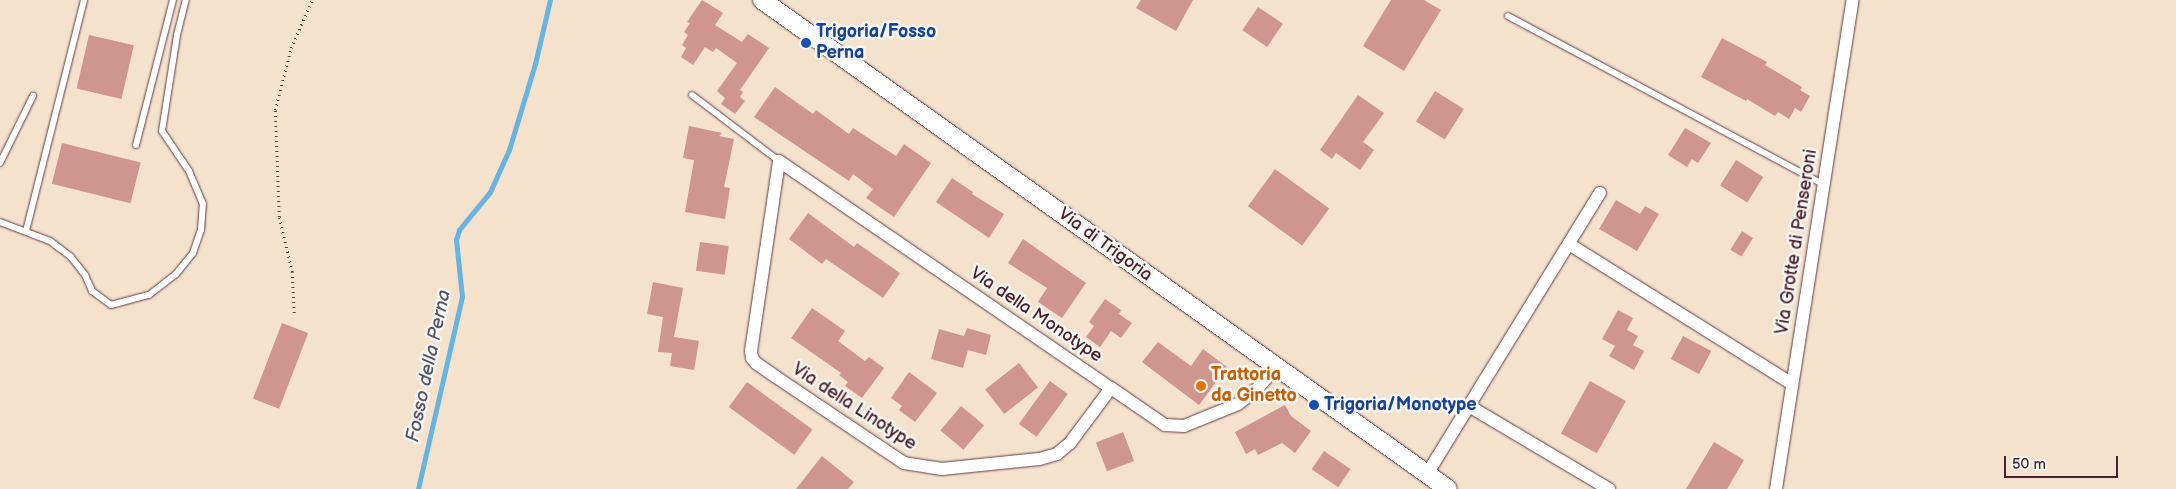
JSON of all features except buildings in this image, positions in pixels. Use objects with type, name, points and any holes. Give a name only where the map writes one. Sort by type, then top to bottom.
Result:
[{"type":"street","name":"Via di Trigoria","points":[[762,0],[1448,489]]},
{"type":"street","name":"Via Grotte di Penseroni","points":[[1776,489],[1853,0]]},
{"type":"street","name":"Via della Monotype","points":[[779,160],[1162,423],[1172,426],[1184,426],[1248,398],[1276,367]]},
{"type":"street","name":"Via della Linotype","points":[[779,160],[751,351],[752,358],[756,363],[776,377],[904,463],[942,469],[1040,459],[1057,454],[1070,443],[1111,388]]},
{"type":"street","points":[[1427,474],[1600,193]]},
{"type":"street","points":[[1569,244],[1792,384]]},
{"type":"street","points":[[1470,406],[1609,489]]},
{"type":"lane","points":[[26,231],[84,0]]},
{"type":"lane","points":[[136,146],[173,0]]},
{"type":"lane","points":[[0,222],[50,241],[71,257],[85,275],[92,291],[111,305],[149,295],[176,274],[193,253],[201,230],[203,204],[189,171],[162,131],[177,35],[186,0]]},
{"type":"lane","points":[[1508,16],[1823,184]]},
{"type":"lane","points":[[692,95],[779,160]]},
{"type":"lane","points":[[0,163],[33,96]]},
{"type":"path","points":[[294,313],[292,272],[279,217],[275,110],[292,48],[312,0]]},
{"type":"waterway","name":"Fosso della Perna","points":[[418,489],[462,297],[456,240],[459,230],[490,192],[509,150],[535,64],[550,0]]},
{"type":"place","name":"Trigoria/Fosso Perna","points":[[806,43]]},
{"type":"place","name":"Trattoria da Ginetto","points":[[1201,386]]},
{"type":"place","name":"Trigoria/Monotype","points":[[1314,405]]}]
